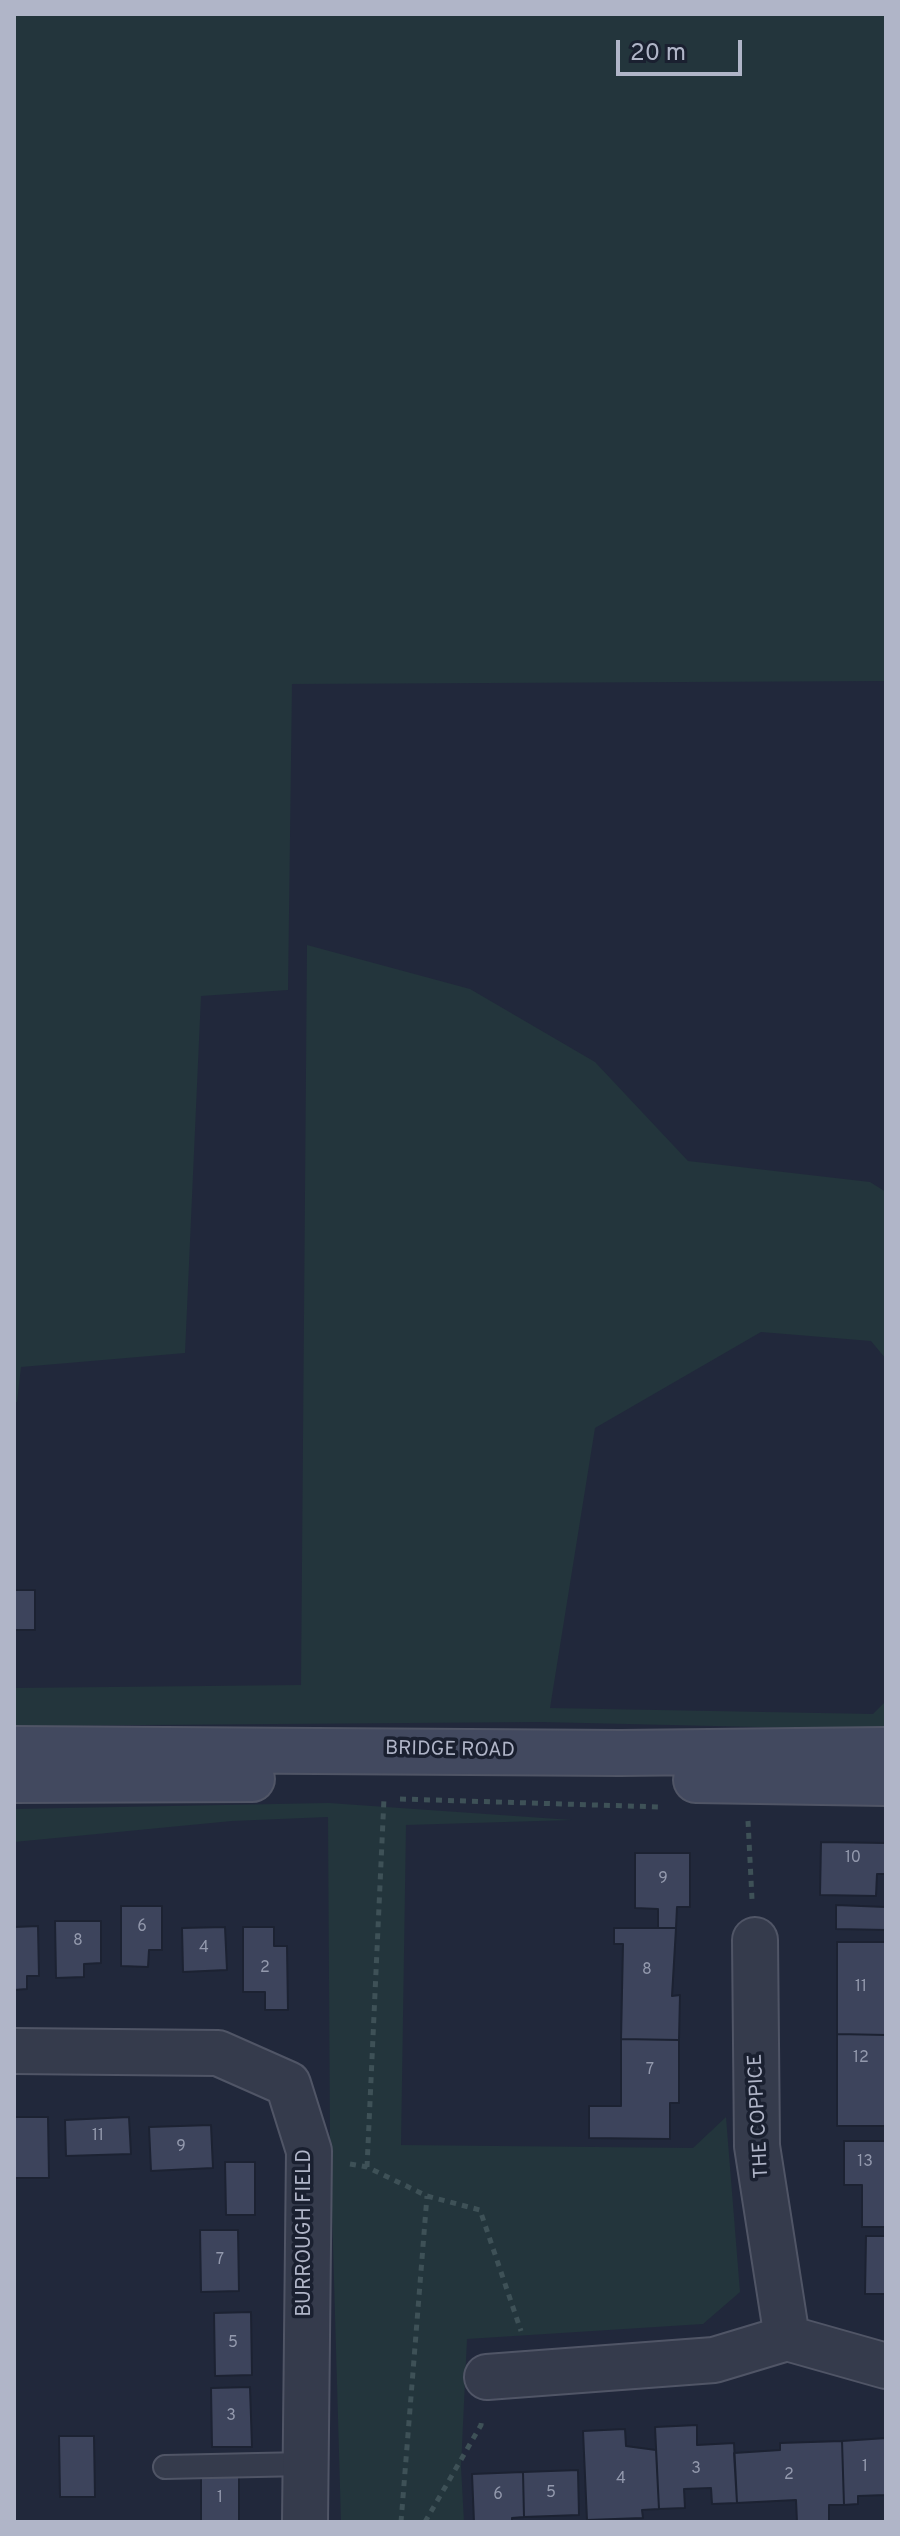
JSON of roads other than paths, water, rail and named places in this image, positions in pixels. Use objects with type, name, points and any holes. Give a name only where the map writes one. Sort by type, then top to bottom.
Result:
[{"type":"main road","name":"BRIDGE ROAD","points":[[14,1749],[620,1753],[886,1750]]},
{"type":"main road","name":"BRIDGE ROAD","points":[[14,1780],[622,1779],[886,1783]]},
{"type":"street","name":"THE COPPICE","points":[[758,1939],[757,2146],[787,2338]]},
{"type":"street","name":"BURROUGH FIELD","points":[[14,2051],[218,2053],[288,2084],[309,2151],[305,2522]]},
{"type":"street","points":[[487,2377],[714,2360],[787,2338],[886,2366]]},
{"type":"lane","points":[[165,2467],[304,2464]]}]
